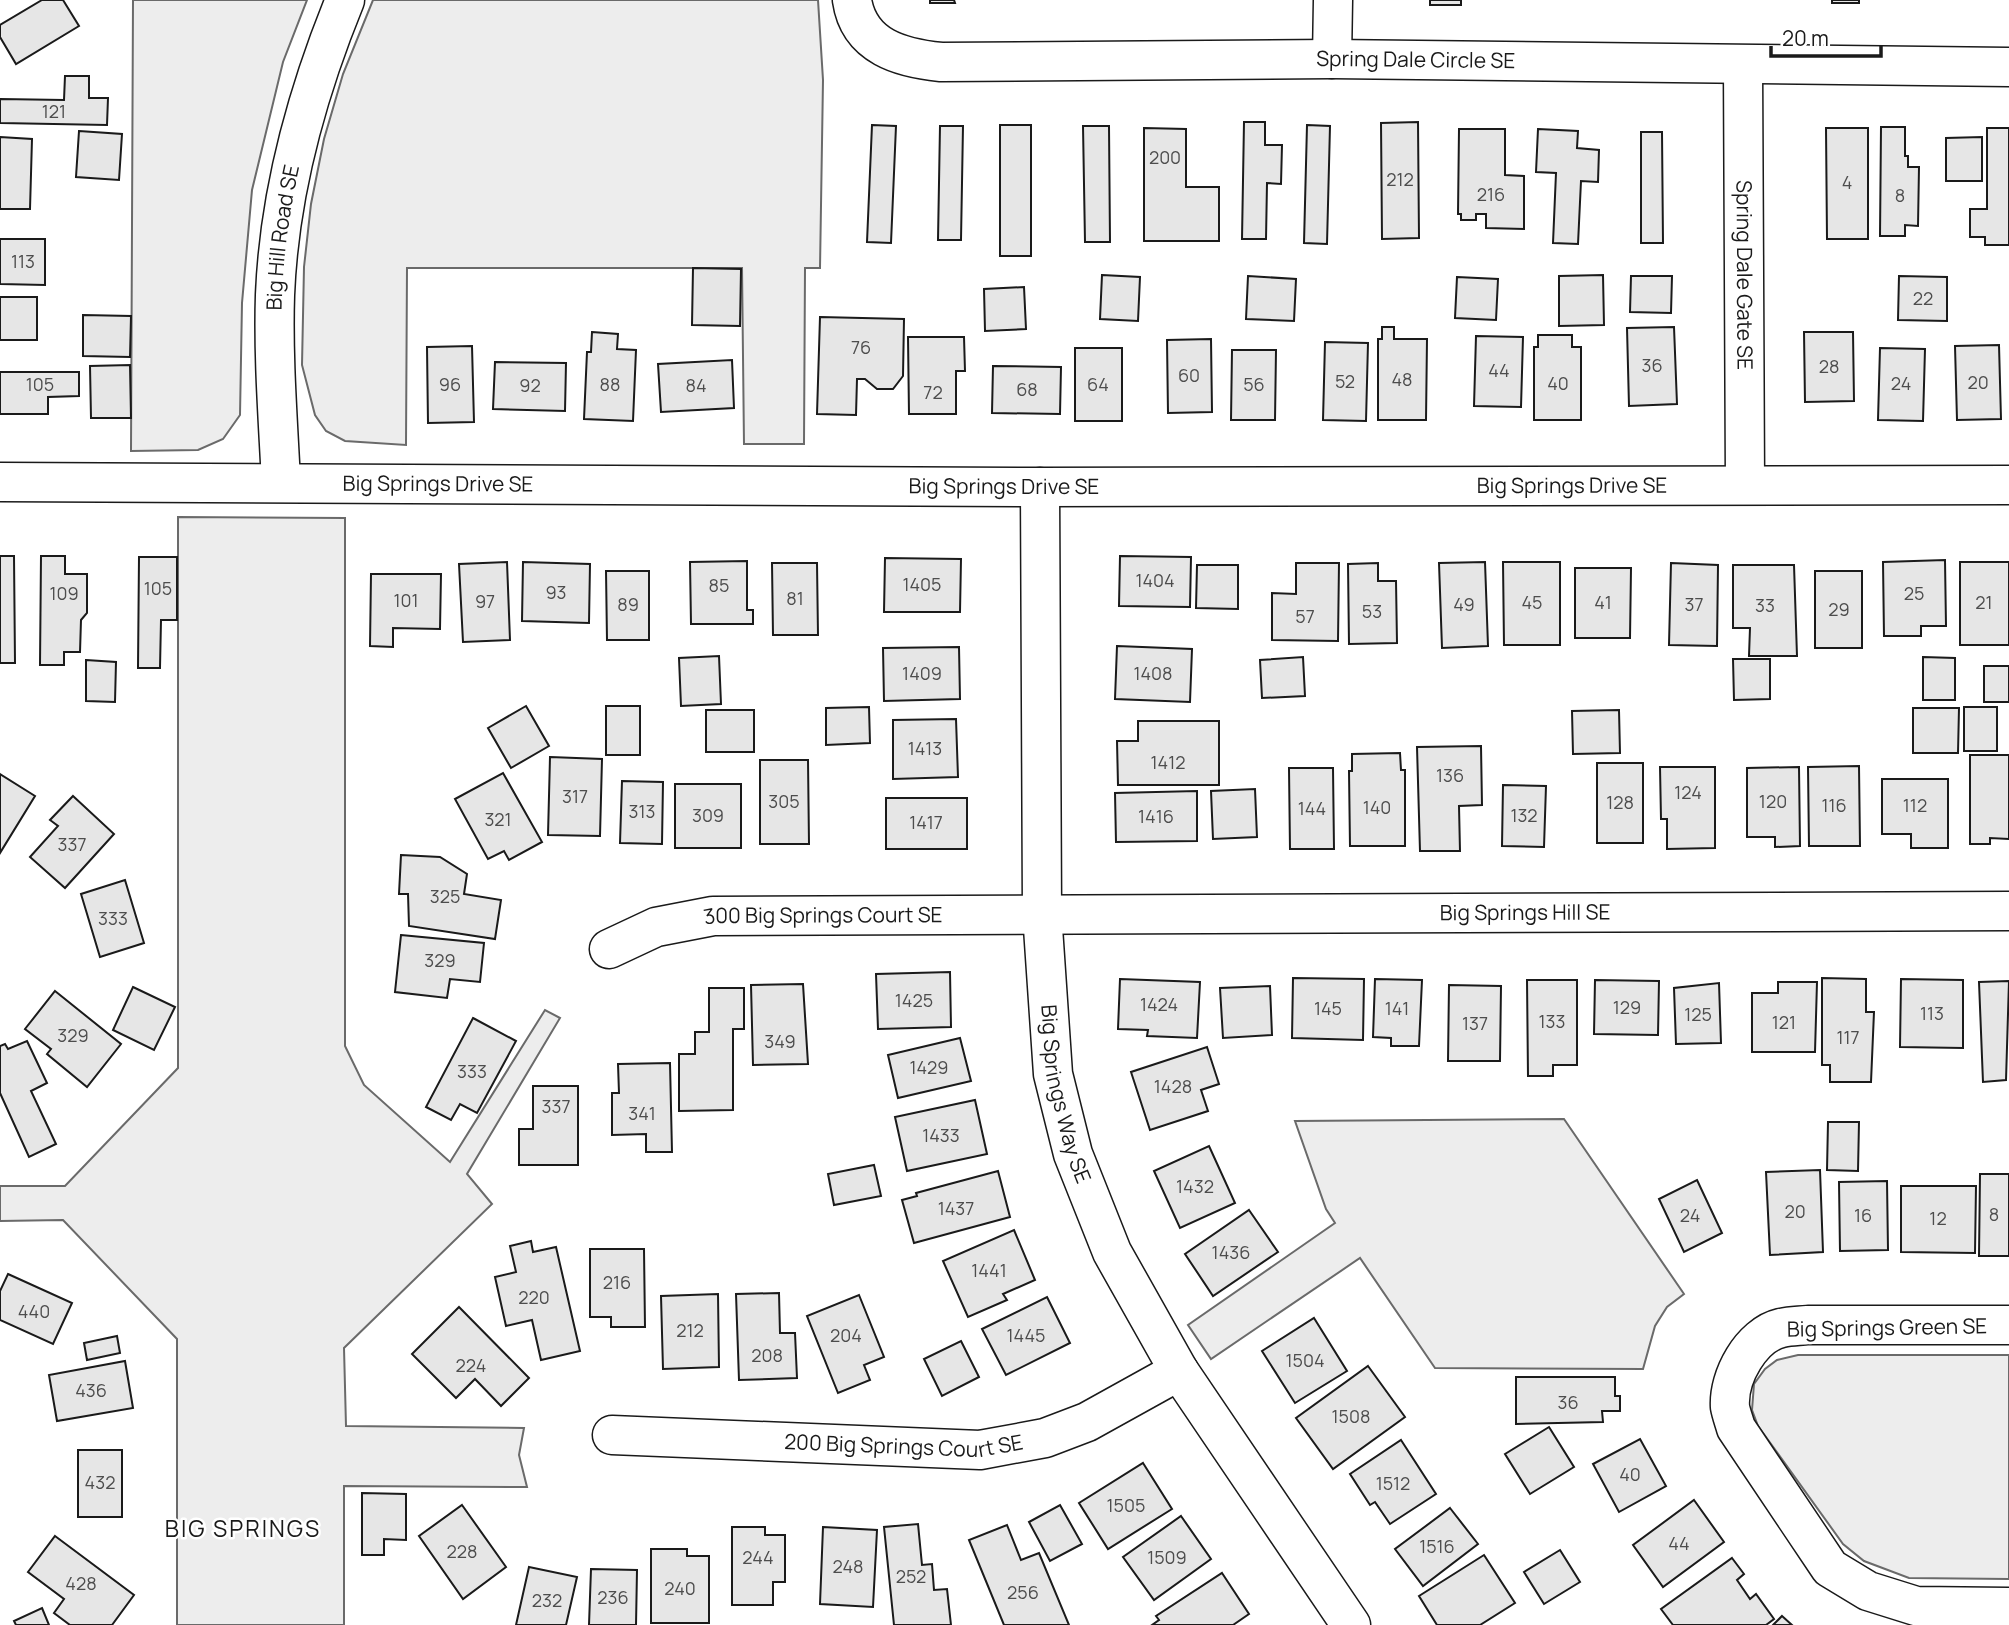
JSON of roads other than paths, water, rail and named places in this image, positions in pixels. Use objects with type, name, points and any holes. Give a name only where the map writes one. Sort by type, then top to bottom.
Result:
[{"type":"street","name":"Big Hill Road SE","points":[[281,482],[275,295],[287,189],[318,67],[345,0]]},
{"type":"street","name":"Spring Dale Circle SE","points":[[852,0],[863,30],[884,48],[907,59],[941,62],[1332,59],[2009,67]]},
{"type":"street","points":[[1332,59],[1333,0]]},
{"type":"street","name":"Spring Dale Gate SE","points":[[1743,65],[1745,484]]},
{"type":"street","name":"Big Springs Drive SE","points":[[0,482],[1040,487],[2009,485]]},
{"type":"street","name":"Big Springs Way SE","points":[[1040,487],[1042,913],[1053,1074],[1073,1154],[1112,1252],[1179,1371],[1351,1625]]},
{"type":"street","name":"Big Springs Hill SE","points":[[1042,913],[2009,911]]},
{"type":"street","name":"300 Big Springs Court SE","points":[[609,949],[656,927],[713,916],[1042,913]]},
{"type":"street","name":"Big Springs Green SE","points":[[2009,1325],[1808,1325],[1779,1328],[1758,1340],[1745,1358],[1734,1380],[1730,1406],[1736,1428],[1830,1568],[1868,1591],[1916,1606],[2009,1607]]},
{"type":"street","name":"200 Big Springs Court SE","points":[[612,1434],[980,1450],[1056,1434],[1087,1422],[1179,1371]]},
{"type":"district","name":"BIG SPRINGS","points":[[243,1529]]}]
